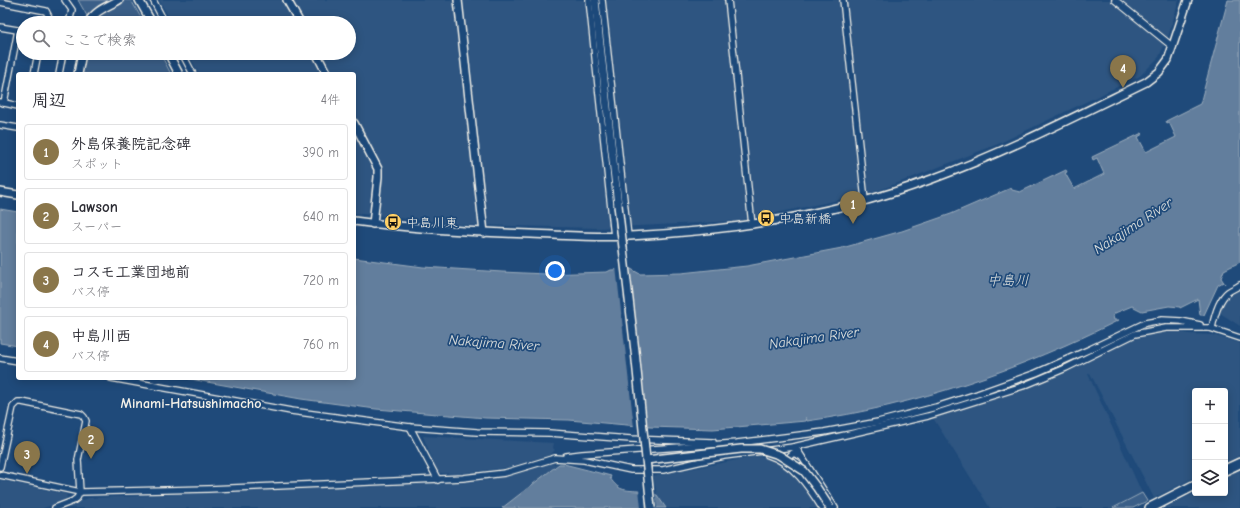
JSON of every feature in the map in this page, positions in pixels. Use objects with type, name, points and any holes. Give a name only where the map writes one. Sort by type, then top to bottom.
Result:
[{"type":"main road","points":[[1228,469],[1240,463]]},
{"type":"main road","points":[[1150,508],[1192,487]]},
{"type":"street","points":[[65,0],[72,10],[71,16]]},
{"type":"street","points":[[92,16],[119,0]]},
{"type":"street","points":[[139,0],[148,16]]},
{"type":"street","points":[[153,0],[161,16]]},
{"type":"street","points":[[287,0],[296,16]]},
{"type":"street","points":[[458,0],[484,233]]},
{"type":"street","points":[[588,0],[614,237]]},
{"type":"street","points":[[595,0],[635,351],[651,508]]},
{"type":"street","points":[[602,0],[628,236]]},
{"type":"street","points":[[728,0],[752,226]]},
{"type":"street","points":[[844,0],[865,200]]},
{"type":"street","points":[[1115,0],[1173,47]]},
{"type":"street","points":[[356,221],[484,233],[614,237],[752,226],[815,213],[865,200],[931,180],[1001,152],[1153,78],[1164,65],[1173,47],[1188,0]]},
{"type":"street","points":[[0,2],[46,11],[48,16]]},
{"type":"street","points":[[0,27],[16,30]]},
{"type":"street","points":[[16,47],[2,103],[16,106]]},
{"type":"street","points":[[34,72],[37,60]]},
{"type":"street","points":[[59,72],[62,60]]},
{"type":"street","points":[[78,72],[81,60]]},
{"type":"street","points":[[172,60],[178,72]]},
{"type":"street","points":[[186,60],[192,72]]},
{"type":"street","points":[[320,60],[327,72]]},
{"type":"street","points":[[0,125],[16,128]]},
{"type":"street","points":[[356,127],[378,168],[373,224]]},
{"type":"street","points":[[0,192],[16,195]]},
{"type":"street","points":[[1212,328],[1214,316],[1224,297],[1229,291],[1240,285]]},
{"type":"street","points":[[0,475],[80,492],[208,489],[438,480],[487,476],[505,473],[555,458],[582,454],[737,443],[855,427],[936,407],[1036,373],[1144,323],[1162,320],[1181,321],[1212,328],[1240,338]]},
{"type":"street","points":[[555,458],[584,460],[631,470],[649,471],[663,470],[724,456],[793,447],[928,416],[1023,386],[1066,368],[1135,334],[1166,328],[1212,328]]},
{"type":"street","points":[[0,358],[16,361]]},
{"type":"street","points":[[122,380],[291,411],[410,426],[477,432],[549,433],[631,439],[737,443]]},
{"type":"street","points":[[0,467],[15,404],[22,402],[81,414],[84,416],[86,421],[78,460],[80,492],[77,498],[73,501],[55,508]]},
{"type":"street","points":[[410,426],[438,480]]},
{"type":"street","points":[[793,447],[798,451],[835,508]]},
{"type":"street","points":[[646,460],[741,449],[760,449],[779,455],[804,471],[830,508]]},
{"type":"street","points":[[757,452],[772,456],[793,469],[801,477],[822,508]]},
{"type":"street","points":[[793,469],[788,460],[790,454],[793,452],[798,454],[806,464]]},
{"type":"shaded area","points":[[78,0],[131,0],[140,16],[87,16]]},
{"type":"shaded area","points":[[159,0],[1179,0],[1169,34],[1159,57],[1140,76],[998,144],[872,193],[738,221],[599,228],[465,225],[356,213],[356,72],[198,72],[192,60],[356,60],[356,16],[168,16]]},
{"type":"shaded area","points":[[85,60],[164,60],[170,72],[82,72]]},
{"type":"shaded area","points":[[1240,287],[1240,326],[1220,313],[1222,305],[1228,294]]},
{"type":"shaded area","points":[[1176,330],[1189,334],[1213,335],[1240,343],[1240,455],[1228,461],[1228,388],[1192,388],[1192,479],[1154,498],[1090,373],[1088,374],[1142,493],[1113,508],[990,508],[933,418],[1000,397],[1037,383],[1131,339],[1159,331]]},
{"type":"shaded area","points":[[423,436],[554,443],[553,448],[555,450],[550,455],[506,468],[458,474],[440,473],[437,471]]},
{"type":"shaded area","points":[[758,456],[774,458],[791,471],[801,481],[819,508],[666,508],[657,495],[653,476]]},
{"type":"shaded area","points":[[547,464],[559,464],[502,508],[61,508],[89,498],[489,480]]},
{"type":"shaded area","points":[[1240,470],[1240,508],[1165,508],[1192,494],[1192,496],[1228,496],[1228,476]]},
{"type":"shaded area","points":[[0,480],[66,494],[67,498],[62,502],[43,508],[0,508]]},
{"type":"shaded area","points":[[1142,493],[1147,501],[1133,508],[1113,508]]},
{"type":"water","name":"中島川","points":[[1228,0],[1240,0],[1240,262],[1224,270],[1221,278],[1225,284],[1223,282],[1218,285],[1204,315],[1200,315],[1198,299],[1180,308],[1169,306],[1142,311],[1132,306],[1115,313],[1113,316],[1114,320],[1119,320],[1082,338],[1006,370],[888,406],[807,421],[806,417],[806,421],[713,429],[650,427],[569,420],[486,418],[376,409],[301,399],[196,380],[356,380],[356,258],[423,267],[546,274],[607,272],[611,270],[631,269],[640,274],[681,273],[747,266],[842,248],[902,231],[951,214],[1011,188],[1012,190],[1020,192],[1066,170],[1067,172],[1065,173],[1074,189],[1104,174],[1097,158],[1093,160],[1092,157],[1142,133],[1143,134],[1138,137],[1146,152],[1176,137],[1169,122],[1167,123],[1166,121],[1200,104]]},
{"type":"water","points":[[0,209],[16,212],[16,346],[0,343]]},
{"type":"water","points":[[559,464],[611,476],[610,478],[619,488],[657,495],[666,508],[502,508]]},
{"type":"pier","points":[[616,267],[630,267],[648,429],[634,428]]},
{"type":"pier","points":[[639,489],[655,492],[657,508],[641,508]]},
{"type":"place","name":"中島川西","points":[[1123,88]]},
{"type":"place","name":"中島新橋","points":[[766,218]]},
{"type":"place","name":"中島川東","points":[[393,222]]},
{"type":"place","name":"外島保養院記念碑","points":[[853,224]]},
{"type":"place","name":"Lawson","points":[[91,459]]},
{"type":"place","name":"コスモ工業団地前","points":[[27,474]]},
{"type":"district","name":"Minami-Hatsushimacho","points":[[191,403]]},
{"type":"water label","name":"Nakajima River","points":[[1133,226]]},
{"type":"water label","name":"Nakajima River","points":[[814,338]]},
{"type":"water label","name":"Nakajima River","points":[[494,343]]}]
